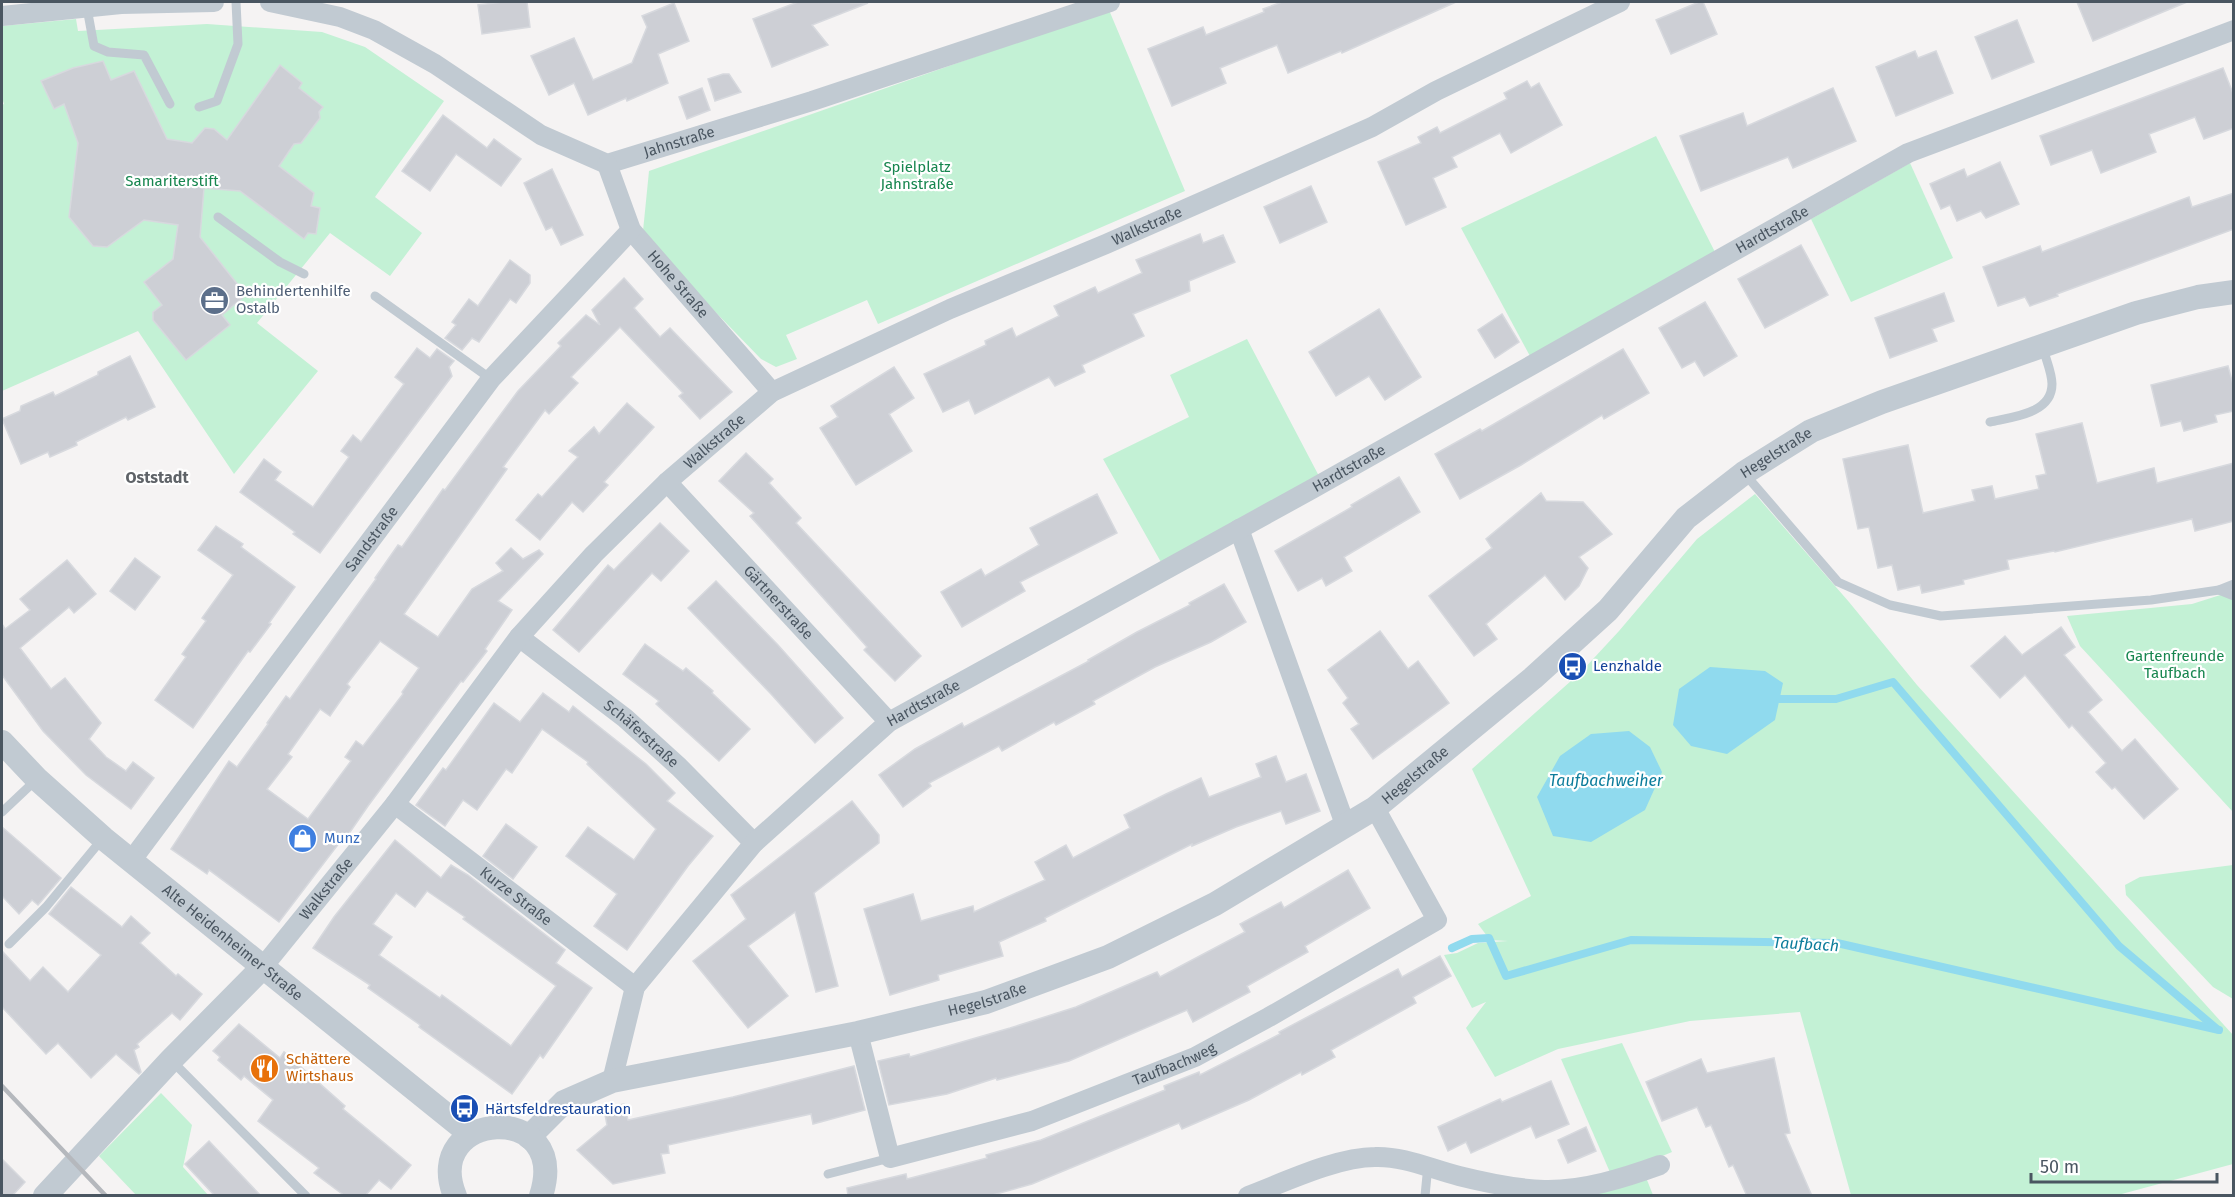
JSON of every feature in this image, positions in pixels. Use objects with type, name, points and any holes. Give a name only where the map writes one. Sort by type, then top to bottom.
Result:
[{"type":"street","points":[[2,16],[121,3],[214,2]]},
{"type":"street","points":[[270,2],[340,17],[374,30],[435,64],[541,135],[607,164]]},
{"type":"street","name":"Jahnstraße","points":[[607,164],[812,101],[1110,2]]},
{"type":"street","name":"Walkstraße","points":[[45,1196],[171,1060],[262,968],[395,804],[519,637],[594,554],[668,482],[772,392],[950,309],[1106,244],[1372,127],[1436,91],[1620,2]]},
{"type":"street","name":"Hardtstraße","points":[[612,1081],[635,987],[754,843],[889,722],[1239,529],[1908,153],[2234,30]]},
{"type":"street","name":"Hohe Straße","points":[[607,164],[631,230],[772,392]]},
{"type":"street","name":"Sandstraße","points":[[131,861],[491,379],[631,230]]},
{"type":"street","name":"Hegelstraße","points":[[529,1137],[564,1102],[612,1081],[858,1033],[986,1002],[1108,957],[1215,904],[1376,808],[1507,700],[1608,610],[1686,519],[1744,473],[1811,431],[1882,402],[2136,314],[2198,297],[2233,294]]},
{"type":"street","name":"Gärtnerstraße","points":[[668,482],[889,722]]},
{"type":"street","points":[[1239,529],[1346,826]]},
{"type":"street","name":"Schäferstraße","points":[[519,637],[625,718],[679,767],[754,843]]},
{"type":"street","name":"Alte Heidenheimer Straße","points":[[2,742],[37,778],[103,838],[470,1134]]},
{"type":"street","name":"Kurze Straße","points":[[395,804],[635,987]]},
{"type":"street","name":"Taufbachweg","points":[[890,1158],[1032,1122],[1195,1057],[1437,920],[1376,808]]},
{"type":"street","points":[[858,1033],[890,1158]]},
{"type":"street","points":[[455,1196],[451,1186],[450,1172],[459,1145],[470,1134],[484,1128],[500,1126],[515,1129],[529,1137],[540,1149],[546,1165],[546,1181],[541,1196]]},
{"type":"street","points":[[1248,1196],[1341,1162],[1373,1157],[1394,1158],[1428,1165],[1456,1176],[1507,1187],[1547,1190],[1594,1184],[1660,1165]]},
{"type":"lane","points":[[199,107],[217,101],[238,44],[236,2]]},
{"type":"lane","points":[[87,8],[94,46],[108,52],[144,56],[170,104]]},
{"type":"lane","points":[[218,217],[280,262],[304,274]]},
{"type":"lane","points":[[375,296],[491,379]]},
{"type":"lane","points":[[1990,422],[2035,411],[2046,402],[2052,384],[2042,346]]},
{"type":"lane","points":[[1744,473],[1838,582],[1890,605],[1941,616],[2151,600],[2219,590],[2234,585]]},
{"type":"lane","points":[[2219,590],[2234,596]]},
{"type":"lane","points":[[2,812],[37,778]]},
{"type":"lane","points":[[9,944],[46,907],[103,838]]},
{"type":"lane","points":[[171,1060],[306,1196]]},
{"type":"lane","points":[[828,1174],[890,1158]]},
{"type":"lane","points":[[1425,1196],[1428,1165]]},
{"type":"green space","name":"Spielplatz Jahnstraße","points":[[1109,10],[1185,191],[878,324],[867,300],[786,335],[797,359],[776,367],[761,359],[697,293],[643,231],[649,171]]},
{"type":"green space","name":"Samariterstift","points":[[76,19],[78,31],[207,24],[322,32],[365,47],[444,101],[375,197],[422,233],[390,276],[330,233],[257,323],[318,371],[234,474],[138,331],[2,391],[2,105],[4,104],[2,98],[2,26]]},
{"type":"green space","points":[[1656,136],[1716,254],[1531,358],[1461,228]]},
{"type":"green space","points":[[1910,163],[1953,258],[1851,302],[1811,219]]},
{"type":"green space","points":[[1247,339],[1320,478],[1162,564],[1103,459],[1189,417],[1170,375]]},
{"type":"green space","points":[[1755,494],[1849,602],[1917,685],[2233,1035],[2233,1164],[2118,1195],[1851,1195],[1800,1012],[1690,1021],[1558,1049],[1495,1077],[1466,1028],[1486,1002],[1472,1008],[1444,955],[1457,953],[1478,943],[1508,941],[1490,940],[1478,924],[1531,896],[1472,769],[1581,672],[1697,539]]},
{"type":"green space","name":"Gartenfreunde Taufbach","points":[[2233,591],[2233,812],[2080,646],[2067,616],[2192,604]]},
{"type":"green space","points":[[2234,865],[2233,999],[2213,987],[2126,895],[2125,885],[2140,877]]},
{"type":"green space","points":[[1622,1043],[1672,1152],[1612,1177],[1561,1059]]},
{"type":"green space","points":[[161,1093],[192,1125],[183,1167],[208,1195],[136,1195],[99,1156]]},
{"type":"green space","points":[[1645,1175],[1653,1195],[1579,1196]]},
{"type":"water","name":"Taufbachweiher","points":[[1710,667],[1765,671],[1783,683],[1775,720],[1727,754],[1691,746],[1673,725],[1679,689]]},
{"type":"water","name":"Taufbachweiher","points":[[1629,731],[1650,747],[1662,772],[1645,810],[1591,842],[1553,836],[1537,797],[1560,756],[1591,734]]},
{"type":"building","points":[[527,2],[530,27],[482,34],[478,5]]},
{"type":"building","points":[[798,2],[868,3],[812,25],[828,45],[772,67],[753,19]]},
{"type":"building","points":[[1282,2],[1456,2],[1342,53],[1341,51],[1288,73],[1277,45],[1220,68],[1226,83],[1172,106],[1148,49],[1203,27],[1206,35],[1264,12],[1263,9]]},
{"type":"building","points":[[1703,2],[1717,34],[1671,54],[1656,20]]},
{"type":"building","points":[[2077,2],[2187,2],[2093,41]]},
{"type":"building","points":[[674,3],[689,41],[658,54],[668,83],[588,115],[574,83],[549,95],[531,56],[574,38],[593,80],[632,63],[647,27],[642,16]]},
{"type":"building","points":[[2017,20],[2034,62],[1992,79],[1975,37]]},
{"type":"building","points":[[1915,51],[1918,58],[1936,51],[1953,93],[1896,116],[1876,67]]},
{"type":"building","points":[[103,61],[111,80],[134,71],[167,139],[192,143],[205,128],[214,129],[227,140],[280,65],[302,83],[299,88],[323,107],[319,112],[320,118],[301,143],[294,144],[279,166],[314,193],[311,206],[320,208],[316,234],[308,233],[304,239],[240,191],[204,188],[200,237],[246,295],[222,315],[230,325],[186,360],[153,320],[153,312],[162,305],[144,282],[173,259],[178,225],[144,220],[107,247],[93,246],[69,217],[78,143],[64,104],[54,109],[41,81],[73,68]]},
{"type":"building","points":[[2223,68],[2234,96],[2234,128],[2204,139],[2195,117],[2149,134],[2156,152],[2101,173],[2092,150],[2051,165],[2040,136]]},
{"type":"building","points":[[729,74],[741,92],[715,101],[708,79]]},
{"type":"building","points":[[1527,81],[1531,88],[1539,83],[1562,125],[1511,153],[1500,133],[1452,157],[1457,167],[1433,178],[1446,207],[1406,225],[1378,162],[1421,143],[1418,137],[1437,127],[1440,133],[1507,99],[1504,93]]},
{"type":"building","points":[[702,88],[710,110],[687,119],[679,97]]},
{"type":"building","points":[[1833,88],[1856,141],[1793,168],[1788,157],[1701,191],[1680,136],[1743,113],[1747,126]]},
{"type":"building","points":[[443,115],[487,148],[494,139],[521,159],[501,186],[456,154],[430,191],[402,171]]},
{"type":"building","points":[[2000,162],[2019,204],[1986,218],[1981,211],[1957,221],[1950,205],[1941,209],[1930,184],[1964,169],[1967,177]]},
{"type":"building","points":[[552,169],[583,235],[561,245],[552,227],[546,230],[524,183]]},
{"type":"building","points":[[1311,186],[1327,222],[1280,243],[1264,207]]},
{"type":"building","points":[[2234,193],[2234,229],[2030,306],[2025,297],[1998,306],[1983,267],[2040,246],[2042,252],[2189,197],[2192,207]]},
{"type":"building","points":[[1200,234],[1203,243],[1223,235],[1235,262],[1189,281],[1190,291],[1133,314],[1144,336],[1082,365],[1085,372],[1055,386],[1049,377],[975,414],[969,400],[943,412],[924,374],[986,345],[985,341],[1012,328],[1016,337],[1059,316],[1054,306],[1095,287],[1098,293],[1142,273],[1136,260]]},
{"type":"building","points":[[1801,245],[1828,295],[1765,328],[1738,279]]},
{"type":"building","points":[[510,260],[530,275],[530,283],[516,303],[510,299],[479,342],[472,338],[462,350],[445,338],[456,325],[452,322],[469,299],[478,306]]},
{"type":"building","points":[[624,278],[643,299],[634,308],[660,337],[670,328],[732,392],[700,419],[679,396],[683,393],[620,327],[571,377],[578,383],[549,414],[545,410],[503,467],[507,469],[404,614],[438,637],[472,589],[503,571],[496,563],[511,548],[523,559],[539,550],[543,554],[498,601],[512,610],[485,649],[487,651],[463,682],[461,681],[348,835],[346,834],[279,922],[209,870],[207,874],[171,849],[229,761],[237,767],[286,696],[290,699],[398,545],[402,547],[518,391],[561,346],[558,343],[586,315],[600,325],[592,310]],"holes":[[[380,641],[419,668],[402,692],[403,694],[363,746],[356,741],[345,757],[351,761],[308,819],[267,789],[292,757],[288,754],[320,709],[330,716],[350,687],[347,684]]]},
{"type":"building","points":[[1944,293],[1954,321],[1932,329],[1937,341],[1890,358],[1875,318]]},
{"type":"building","points":[[1705,302],[1737,356],[1704,376],[1695,361],[1682,368],[1659,328]]},
{"type":"building","points":[[1379,309],[1421,377],[1385,400],[1369,376],[1336,396],[1309,352]]},
{"type":"building","points":[[1502,314],[1519,342],[1495,358],[1478,330]]},
{"type":"building","points":[[417,348],[430,358],[437,349],[454,361],[449,367],[452,376],[320,553],[240,492],[264,459],[281,472],[275,480],[313,507],[349,457],[341,451],[353,435],[361,442],[404,384],[395,377]]},
{"type":"building","points":[[1623,349],[1649,393],[1604,419],[1602,415],[1460,499],[1435,454],[1480,429],[1482,431]]},
{"type":"building","points":[[130,356],[155,407],[128,420],[126,417],[76,442],[77,445],[50,457],[48,452],[21,464],[2,419],[20,411],[21,406],[53,392],[55,396]]},
{"type":"building","points":[[2228,366],[2234,388],[2234,411],[2215,415],[2217,422],[2184,431],[2181,421],[2161,426],[2151,385]]},
{"type":"building","points":[[894,367],[914,398],[889,414],[912,451],[856,485],[820,428],[838,417],[831,406]]},
{"type":"building","points":[[627,403],[654,427],[604,482],[608,485],[583,512],[572,502],[540,540],[516,520],[538,494],[542,497],[578,457],[569,451],[594,427],[599,434]]},
{"type":"building","points":[[2082,423],[2097,483],[2154,468],[2157,483],[2234,463],[2234,521],[2195,531],[2192,519],[2055,552],[2007,560],[2009,569],[1963,580],[1964,584],[1922,593],[1920,585],[1898,590],[1892,565],[1878,568],[1869,527],[1858,529],[1843,459],[1908,445],[1923,513],[1975,501],[1972,490],[1992,486],[1995,499],[2039,489],[2036,476],[2046,474],[2036,434]]},
{"type":"building","points":[[746,453],[773,479],[769,483],[801,518],[796,523],[921,656],[895,681],[864,650],[867,647],[750,516],[754,513],[719,481]]},
{"type":"building","points":[[1399,477],[1420,512],[1344,557],[1352,571],[1326,586],[1322,578],[1298,591],[1275,551]]},
{"type":"building","points":[[1541,493],[1546,501],[1583,502],[1612,534],[1579,557],[1588,568],[1579,586],[1565,600],[1545,575],[1486,624],[1497,639],[1474,656],[1429,596],[1492,548],[1486,539]]},
{"type":"building","points":[[1097,494],[1117,533],[1020,582],[1025,591],[962,627],[941,592],[981,569],[985,576],[1039,545],[1030,528]]},
{"type":"building","points":[[660,523],[689,551],[661,581],[652,573],[579,652],[553,630],[608,565],[614,570]]},
{"type":"building","points":[[216,526],[243,544],[241,547],[295,587],[269,623],[271,624],[250,652],[248,651],[193,728],[155,700],[186,657],[182,654],[206,621],[202,618],[233,575],[198,550]]},
{"type":"building","points":[[135,558],[160,577],[135,610],[110,591]]},
{"type":"building","points":[[67,560],[96,594],[74,613],[69,607],[20,648],[51,689],[65,678],[101,723],[89,739],[106,757],[126,771],[133,762],[154,778],[131,809],[86,775],[43,731],[2,675],[2,624],[5,629],[30,610],[20,599]]},
{"type":"building","points":[[716,581],[778,645],[843,718],[815,743],[688,608]]},
{"type":"building","points":[[1224,584],[1246,622],[1211,642],[1155,667],[1093,701],[1095,704],[1056,725],[1054,722],[1002,751],[999,746],[929,783],[931,786],[903,807],[879,775],[915,749],[962,723],[964,727],[1089,661]]},
{"type":"building","points":[[2061,627],[2075,647],[2064,655],[2102,700],[2088,712],[2122,751],[2135,739],[2178,789],[2144,819],[2115,787],[2112,789],[2096,772],[2106,763],[2072,725],[2069,728],[2025,675],[2000,698],[1971,666],[2005,636],[2022,655]]},
{"type":"building","points":[[1380,631],[1408,669],[1418,661],[1449,703],[1373,759],[1351,729],[1359,724],[1343,703],[1348,698],[1328,670]]},
{"type":"building","points":[[645,644],[683,671],[686,668],[713,691],[712,693],[750,729],[719,761],[656,704],[659,701],[623,674]]},
{"type":"building","points":[[543,693],[569,712],[573,706],[646,764],[675,793],[667,801],[713,836],[688,866],[627,950],[594,926],[617,894],[566,856],[588,827],[634,860],[656,829],[587,764],[588,762],[542,729],[512,773],[506,769],[477,810],[463,800],[445,826],[416,805],[443,768],[446,770],[494,703],[520,722]]},
{"type":"building","points":[[1276,756],[1286,782],[1306,774],[1320,811],[1286,824],[1281,811],[1192,846],[1192,844],[1045,918],[1046,921],[999,942],[1003,956],[938,975],[939,980],[890,995],[864,909],[913,894],[921,921],[973,906],[974,912],[1045,880],[1035,862],[1066,845],[1073,858],[1130,828],[1124,815],[1201,778],[1209,797],[1261,777],[1256,764]]},
{"type":"building","points":[[852,801],[879,835],[879,843],[814,893],[838,986],[816,992],[795,912],[748,946],[788,996],[748,1028],[693,961],[746,919],[731,895]]},
{"type":"building","points":[[506,824],[537,847],[513,879],[483,856]]},
{"type":"building","points":[[2,827],[61,878],[38,905],[32,900],[19,914],[2,896]]},
{"type":"building","points":[[395,840],[441,878],[451,865],[468,875],[565,950],[556,963],[592,988],[543,1058],[540,1055],[512,1094],[368,988],[370,985],[313,948],[334,917]],"holes":[[[427,891],[465,917],[463,919],[556,986],[511,1046],[442,995],[440,998],[379,955],[392,937],[373,924],[396,893],[415,907]]]},
{"type":"building","points":[[1348,870],[1370,908],[1305,946],[1308,952],[1247,986],[1250,992],[1193,1022],[1187,1010],[1069,1061],[997,1080],[996,1078],[947,1094],[889,1105],[878,1061],[909,1054],[910,1057],[1010,1028],[1076,1007],[1157,972],[1160,977],[1245,932],[1240,924],[1281,902],[1284,908]]},
{"type":"building","points":[[71,887],[122,927],[131,916],[150,933],[140,943],[176,976],[178,974],[202,994],[180,1020],[172,1013],[137,1044],[139,1047],[134,1050],[141,1072],[139,1074],[116,1054],[91,1078],[58,1043],[46,1054],[2,1007],[2,951],[30,981],[43,967],[68,992],[101,955],[49,914]]},
{"type":"building","points":[[1440,956],[1451,976],[1413,997],[1416,1003],[1331,1050],[1335,1057],[1302,1075],[1301,1072],[1249,1100],[1182,1129],[1179,1123],[1032,1184],[989,1196],[848,1196],[847,1188],[906,1174],[907,1179],[987,1158],[986,1155],[1041,1140],[1165,1090],[1164,1086],[1199,1072],[1200,1075],[1398,969],[1402,977]]},
{"type":"building","points":[[239,1024],[280,1058],[284,1052],[345,1106],[343,1109],[411,1165],[391,1189],[379,1180],[365,1196],[345,1196],[314,1173],[319,1168],[258,1121],[273,1100],[244,1076],[241,1080],[218,1060],[220,1057],[213,1051]]},
{"type":"building","points":[[1774,1058],[1790,1133],[1785,1134],[1812,1196],[1747,1196],[1733,1165],[1729,1167],[1711,1125],[1706,1127],[1697,1107],[1662,1121],[1646,1082],[1701,1059],[1707,1073]]},
{"type":"building","points":[[854,1066],[865,1110],[813,1124],[811,1114],[668,1145],[669,1153],[661,1154],[665,1173],[613,1184],[577,1150],[607,1125],[604,1109],[624,1104],[628,1120],[733,1097]]},
{"type":"building","points":[[1551,1081],[1569,1124],[1536,1138],[1531,1126],[1471,1153],[1466,1142],[1448,1151],[1438,1127],[1500,1099],[1502,1102]]},
{"type":"building","points":[[1586,1127],[1596,1151],[1568,1163],[1558,1140]]},
{"type":"building","points":[[209,1141],[261,1196],[215,1196],[185,1164]]},
{"type":"building","points":[[2,1159],[25,1182],[12,1196],[2,1196]]},
{"type":"waterway","points":[[1780,699],[1836,699],[1893,682],[2119,946],[2217,1029]]},
{"type":"waterway","name":"Taufbach","points":[[1452,948],[1472,939],[1489,938],[1506,976],[1631,940],[1837,943],[2219,1030]]},
{"type":"railway","points":[[2,1086],[106,1196]]},
{"type":"place","name":"Behindertenhilfe Ostalb","points":[[215,300]]},
{"type":"place","name":"Lenzhalde","points":[[1572,666]]},
{"type":"place","name":"Munz","points":[[303,838]]},
{"type":"place","name":"Schättere Wirtshaus","points":[[265,1068]]},
{"type":"place","name":"Härtsfeldrestauration","points":[[464,1109]]},
{"type":"district","name":"Oststadt","points":[[157,477]]}]
